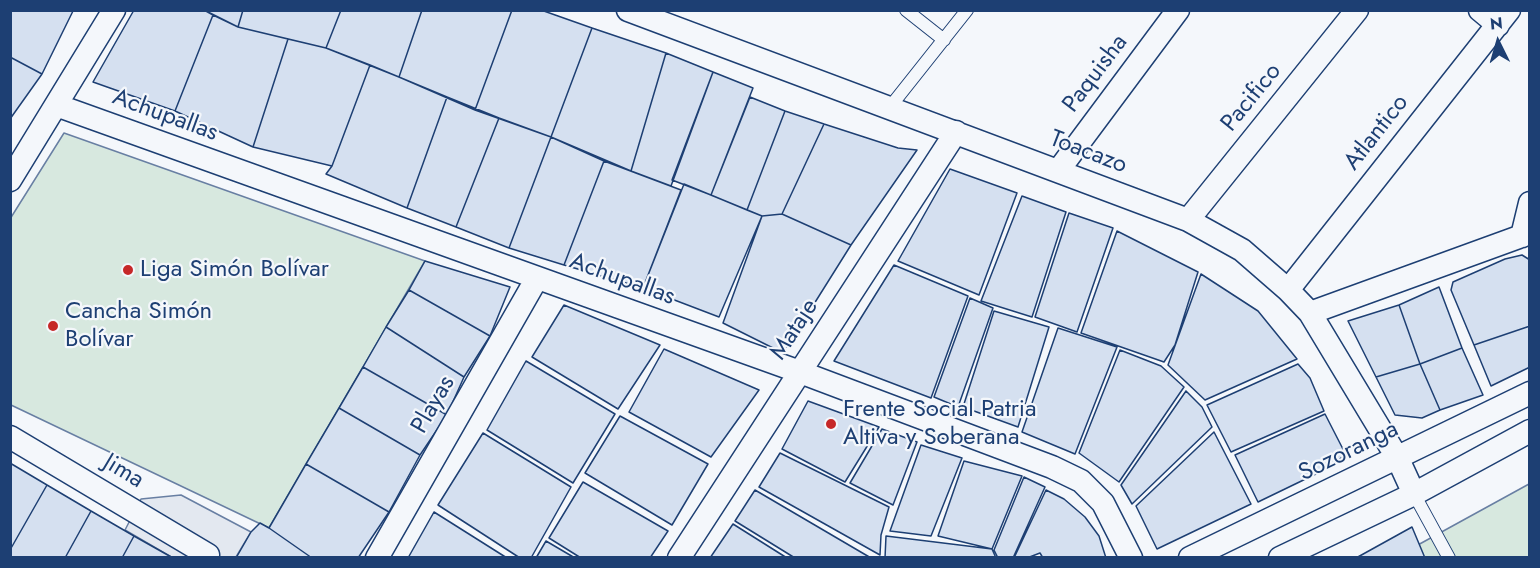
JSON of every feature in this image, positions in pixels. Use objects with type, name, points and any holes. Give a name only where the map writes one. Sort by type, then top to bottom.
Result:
[{"type":"street","points":[[10,180],[114,10]]},
{"type":"street","name":"Toacazo","points":[[628,10],[674,18],[890,108],[1188,220],[1242,250],[1288,290],[1310,313],[1398,459],[1414,494]]},
{"type":"street","name":"Paquisha","points":[[1058,171],[1178,10]]},
{"type":"street","name":"Pacifico","points":[[1188,220],[1357,10]]},
{"type":"street","points":[[1480,10],[1503,18]]},
{"type":"street","name":"Atlantico","points":[[1288,290],[1503,18]]},
{"type":"street","name":"Achupallas","points":[[56,105],[800,372],[1052,467],[1081,481],[1102,503],[1131,558]]},
{"type":"street","name":"Mataje","points":[[679,558],[956,132]]},
{"type":"street","points":[[1310,313],[1526,234],[1530,202]]},
{"type":"street","name":"Playas","points":[[377,558],[537,278]]},
{"type":"street","name":"Sozoranga","points":[[1190,558],[1530,393]]},
{"type":"street","points":[[1280,558],[1414,494],[1530,431]]},
{"type":"street","name":"Jima","points":[[10,437],[208,555]]},
{"type":"lane","points":[[906,10],[944,40]]},
{"type":"lane","points":[[890,108],[967,10]]},
{"type":"lane","points":[[1414,494],[1449,558]]},
{"type":"shaded area","points":[[64,133],[425,261],[269,528],[11,405],[10,219]]},
{"type":"shaded area","points":[[1529,484],[1529,557],[1421,557],[1416,546]]},
{"type":"shaded area","points":[[181,495],[251,532],[236,557],[173,558],[125,530],[141,499]]},
{"type":"building","points":[[10,10],[73,11],[42,74],[10,57]]},
{"type":"building","points":[[134,10],[204,10],[213,15],[175,111],[93,82]]},
{"type":"building","points":[[204,10],[243,10],[238,27]]},
{"type":"building","points":[[243,10],[341,10],[326,48],[238,27]]},
{"type":"building","points":[[341,10],[422,10],[399,77],[326,48]]},
{"type":"building","points":[[422,10],[512,10],[475,110],[399,77]]},
{"type":"building","points":[[512,10],[541,10],[592,28],[551,137],[475,110]]},
{"type":"building","points":[[213,15],[238,27],[288,39],[253,147],[175,111]]},
{"type":"building","points":[[592,28],[666,53],[631,171],[551,137]]},
{"type":"building","points":[[288,39],[326,48],[370,65],[332,166],[253,147]]},
{"type":"building","points":[[666,53],[713,72],[671,186],[631,171]]},
{"type":"building","points":[[10,57],[42,74],[10,119]]},
{"type":"building","points":[[370,65],[447,97],[407,208],[326,174],[332,166]]},
{"type":"building","points":[[713,72],[753,88],[711,195],[672,180]]},
{"type":"building","points":[[447,97],[499,118],[456,227],[407,208]]},
{"type":"building","points":[[750,97],[785,111],[747,210],[711,195]]},
{"type":"building","points":[[785,111],[824,124],[782,214],[762,216],[747,210]]},
{"type":"building","points":[[499,118],[551,137],[509,248],[456,227]]},
{"type":"building","points":[[824,124],[898,148],[917,150],[851,245],[782,214]]},
{"type":"building","points":[[551,137],[604,161],[564,265],[509,248]]},
{"type":"building","points":[[604,161],[681,190],[643,288],[564,265]]},
{"type":"building","points":[[950,169],[1017,193],[979,295],[898,261]]},
{"type":"building","points":[[684,184],[762,216],[719,317],[643,288]]},
{"type":"building","points":[[1022,196],[1066,212],[1032,317],[981,301]]},
{"type":"building","points":[[1069,213],[1113,228],[1077,332],[1035,317]]},
{"type":"building","points":[[782,214],[851,245],[787,347],[777,350],[723,323],[762,216]]},
{"type":"building","points":[[1117,231],[1198,272],[1175,345],[1164,362],[1081,333]]},
{"type":"building","points":[[1522,255],[1530,260],[1530,326],[1474,345],[1451,290],[1453,282],[1505,259]]},
{"type":"building","points":[[425,261],[510,287],[490,336],[409,290]]},
{"type":"building","points":[[894,265],[968,296],[931,398],[834,361]]},
{"type":"building","points":[[1201,274],[1258,311],[1297,359],[1205,400],[1168,365]]},
{"type":"building","points":[[1439,287],[1462,348],[1420,364],[1399,305]]},
{"type":"building","points":[[409,290],[490,336],[464,377],[386,327]]},
{"type":"building","points":[[970,298],[993,308],[958,407],[934,397]]},
{"type":"building","points":[[564,305],[660,345],[618,409],[532,357]]},
{"type":"building","points":[[1399,305],[1420,364],[1376,377],[1348,321]]},
{"type":"building","points":[[994,311],[1049,327],[1018,427],[963,407]]},
{"type":"building","points":[[1530,326],[1530,367],[1491,386],[1474,345]]},
{"type":"building","points":[[386,327],[464,377],[447,415],[363,367]]},
{"type":"building","points":[[1058,328],[1117,347],[1075,454],[1022,432]]},
{"type":"building","points":[[1462,348],[1483,395],[1440,410],[1420,364]]},
{"type":"building","points":[[664,349],[759,390],[711,457],[629,412]]},
{"type":"building","points":[[1120,350],[1161,366],[1184,387],[1119,482],[1079,453]]},
{"type":"building","points":[[526,361],[615,414],[573,483],[487,430]]},
{"type":"building","points":[[1298,364],[1310,378],[1324,411],[1231,452],[1207,405]]},
{"type":"building","points":[[1420,364],[1440,410],[1422,418],[1395,415],[1376,377]]},
{"type":"building","points":[[363,367],[447,415],[420,455],[339,408]]},
{"type":"building","points":[[1186,391],[1202,407],[1212,427],[1132,504],[1121,485]]},
{"type":"building","points":[[808,401],[879,427],[845,482],[782,449]]},
{"type":"building","points":[[339,408],[420,455],[389,512],[306,464]]},
{"type":"building","points":[[1325,414],[1346,455],[1318,473],[1258,502],[1235,455]]},
{"type":"building","points":[[620,416],[708,464],[672,525],[585,473]]},
{"type":"building","points":[[882,429],[917,442],[893,505],[850,483]]},
{"type":"building","points":[[1214,432],[1251,504],[1157,549],[1136,506]]},
{"type":"building","points":[[483,433],[571,487],[531,558],[520,558],[438,505]]},
{"type":"building","points":[[921,445],[962,458],[931,536],[890,531]]},
{"type":"building","points":[[780,453],[889,507],[881,535],[880,555],[759,487]]},
{"type":"building","points":[[964,461],[1022,476],[992,549],[938,536]]},
{"type":"building","points":[[10,463],[47,485],[10,550]]},
{"type":"building","points":[[306,464],[389,512],[358,558],[312,558],[269,528]]},
{"type":"building","points":[[1024,477],[1045,487],[1013,558],[998,558],[994,550]]},
{"type":"building","points":[[583,482],[668,531],[650,558],[581,558],[549,538]]},
{"type":"building","points":[[47,485],[91,511],[65,558],[10,558],[10,550]]},
{"type":"building","points":[[755,490],[871,558],[795,558],[735,521]]},
{"type":"building","points":[[1046,490],[1064,499],[1085,517],[1099,536],[1106,558],[1043,558],[1040,553],[1027,558],[1014,558]]},
{"type":"building","points":[[91,511],[134,536],[122,558],[65,558]]},
{"type":"building","points":[[434,512],[507,558],[408,558]]},
{"type":"building","points":[[260,523],[312,558],[236,558],[251,532]]},
{"type":"building","points":[[733,524],[787,558],[710,558]]},
{"type":"building","points":[[1412,527],[1425,558],[1356,558]]},
{"type":"building","points":[[134,536],[173,558],[122,558]]},
{"type":"building","points":[[886,536],[992,549],[996,558],[885,558]]},
{"type":"building","points":[[546,541],[575,558],[536,558]]},
{"type":"place","name":"Liga Simón Bolívar","points":[[128,270]]},
{"type":"place","name":"Cancha Simón Bolívar","points":[[53,326]]},
{"type":"place","name":"Frente Social Patria Altiva y Soberana","points":[[831,424]]}]
